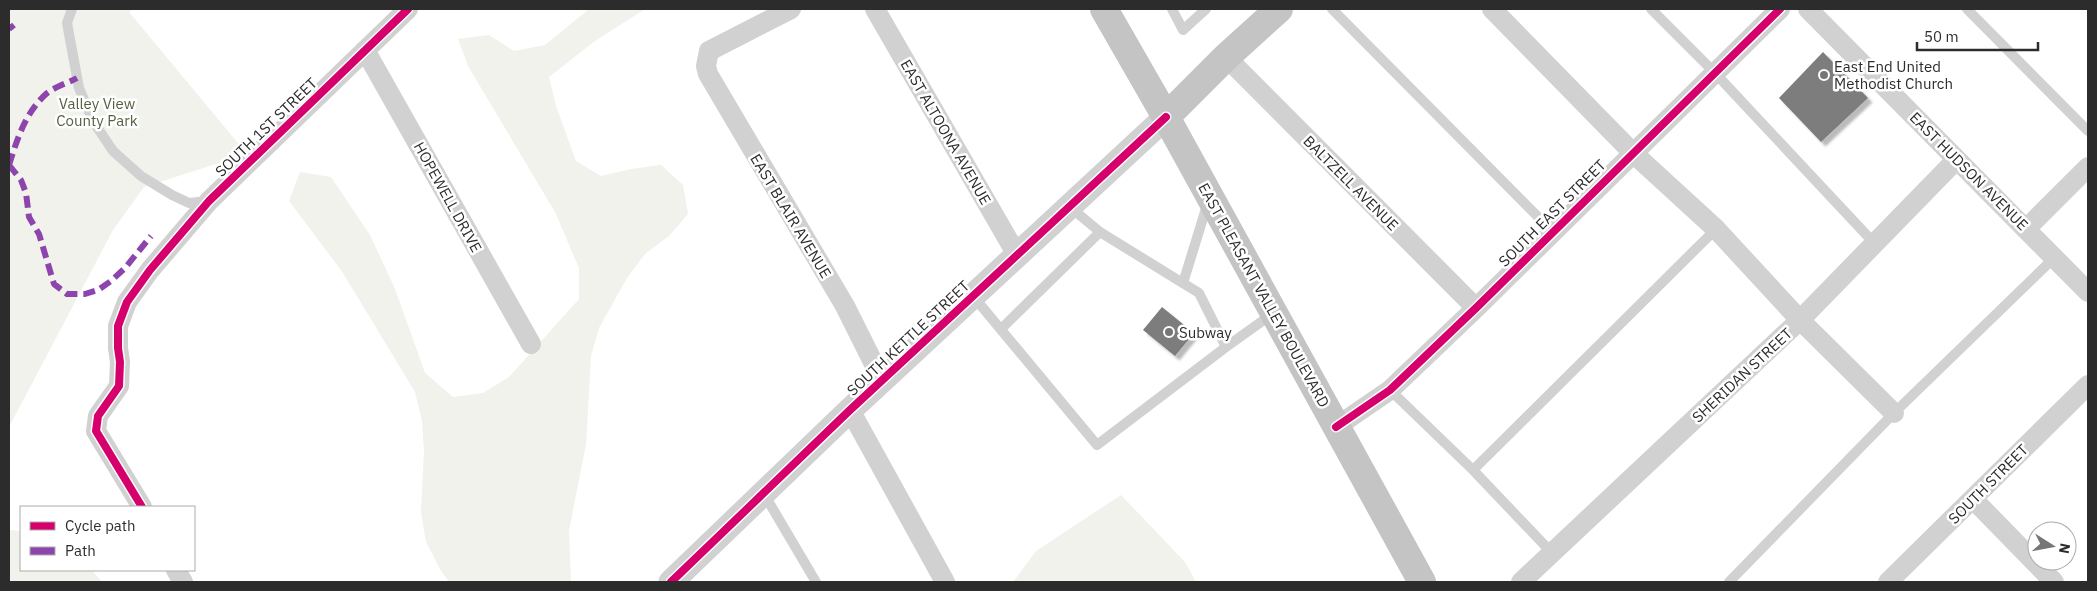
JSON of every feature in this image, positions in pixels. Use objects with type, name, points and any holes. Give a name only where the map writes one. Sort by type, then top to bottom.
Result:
[{"type":"main road","name":"EAST PLEASANT VALLEY BOULEVARD","points":[[1104,9],[1166,117],[1422,582]]},
{"type":"main road","name":"SOUTH KETTLE STREET","points":[[1166,117],[1226,57],[1279,9]]},
{"type":"street","name":"SOUTH 1ST STREET","points":[[141,506],[96,431],[98,416],[119,386],[118,326],[127,302],[150,270],[209,201],[408,9]]},
{"type":"street","name":"EAST BLAIR AVENUE","points":[[791,9],[709,51],[706,66],[711,82],[845,306],[882,380]]},
{"type":"street","name":"EAST ALTOONA AVENUE","points":[[875,9],[1017,255]]},
{"type":"street","points":[[1492,9],[1633,153],[1716,229],[1800,320],[1894,414]]},
{"type":"street","name":"SOUTH EAST STREET","points":[[1336,427],[1390,390],[1780,9]]},
{"type":"street","name":"EAST HUDSON AVENUE","points":[[1808,9],[1956,160],[2055,256],[2088,292]]},
{"type":"street","name":"HOPEWELL DRIVE","points":[[366,50],[531,344]]},
{"type":"street","name":"BALTZELL AVENUE","points":[[1226,57],[1476,308]]},
{"type":"street","name":"SOUTH KETTLE STREET","points":[[670,582],[882,380],[1166,117]]},
{"type":"street","name":"SHERIDAN STREET","points":[[1521,582],[1800,320],[1956,160]]},
{"type":"street","points":[[2027,228],[2088,167]]},
{"type":"street","name":"SOUTH STREET","points":[[1893,580],[2088,385]]},
{"type":"street","points":[[850,410],[945,582]]},
{"type":"street","points":[[1973,498],[2054,582]]},
{"type":"street","points":[[177,571],[183,582]]},
{"type":"lane","points":[[72,9],[67,23],[79,88],[93,122],[113,151],[142,176],[172,195],[189,203],[209,201]]},
{"type":"lane","points":[[1172,9],[1184,30],[1206,9]]},
{"type":"lane","points":[[1332,9],[1553,232]]},
{"type":"lane","points":[[1651,9],[1715,73],[1875,244]]},
{"type":"lane","points":[[1968,9],[2088,131]]},
{"type":"lane","points":[[1183,283],[1210,197]]},
{"type":"lane","points":[[1070,207],[1100,232],[1199,293],[1226,347]]},
{"type":"lane","points":[[1473,470],[1716,229]]},
{"type":"lane","points":[[1001,330],[1100,232]]},
{"type":"lane","points":[[1729,582],[1894,414],[2055,256]]},
{"type":"lane","points":[[973,296],[1097,446],[1226,347],[1274,313]]},
{"type":"lane","points":[[1390,390],[1473,470],[1552,553]]},
{"type":"lane","points":[[763,493],[816,582]]},
{"type":"green space","name":"Valley View County Park","points":[[9,9],[132,9],[129,12],[247,154],[144,187],[113,230],[9,427]]},
{"type":"green space","points":[[589,9],[645,9],[595,41],[549,77],[556,106],[576,161],[601,176],[661,165],[683,185],[688,214],[669,236],[645,254],[627,278],[599,328],[591,356],[586,444],[569,531],[571,582],[449,582],[426,542],[421,512],[424,452],[422,421],[415,392],[343,273],[289,201],[300,172],[331,177],[370,235],[395,289],[425,373],[453,397],[483,393],[509,377],[579,299],[579,268],[555,212],[468,66],[458,39],[489,35],[514,51],[545,45]]},
{"type":"green space","points":[[1121,495],[1185,562],[1196,582],[1013,582],[1036,551]]},
{"type":"green space","points":[[9,530],[20,531],[20,571],[93,571],[102,582],[9,582]]},
{"type":"building","name":"East End United Methodist Church","points":[[1823,52],[1868,98],[1821,142],[1779,98]]},
{"type":"building","name":"Subway","points":[[1162,307],[1194,333],[1175,356],[1143,330]]},
{"type":"marked path","points":[[9,29],[14,25]]},
{"type":"marked path","points":[[9,165],[27,118],[39,101],[57,87],[77,78]]},
{"type":"marked path","points":[[9,165],[21,180],[26,193],[29,217],[39,234],[54,284],[67,294],[85,294],[98,290],[125,268],[151,236]]},
{"type":"cycle path","points":[[141,506],[96,431],[98,416],[119,386],[118,326],[127,302],[150,270],[209,201],[408,9]]},
{"type":"cycle path","points":[[1336,427],[1390,390],[1780,9]]},
{"type":"cycle path","points":[[671,582],[850,410],[1166,117]]},
{"type":"place","name":"East End United Methodist Church","points":[[1824,75]]},
{"type":"place","name":"Subway","points":[[1169,332]]}]
